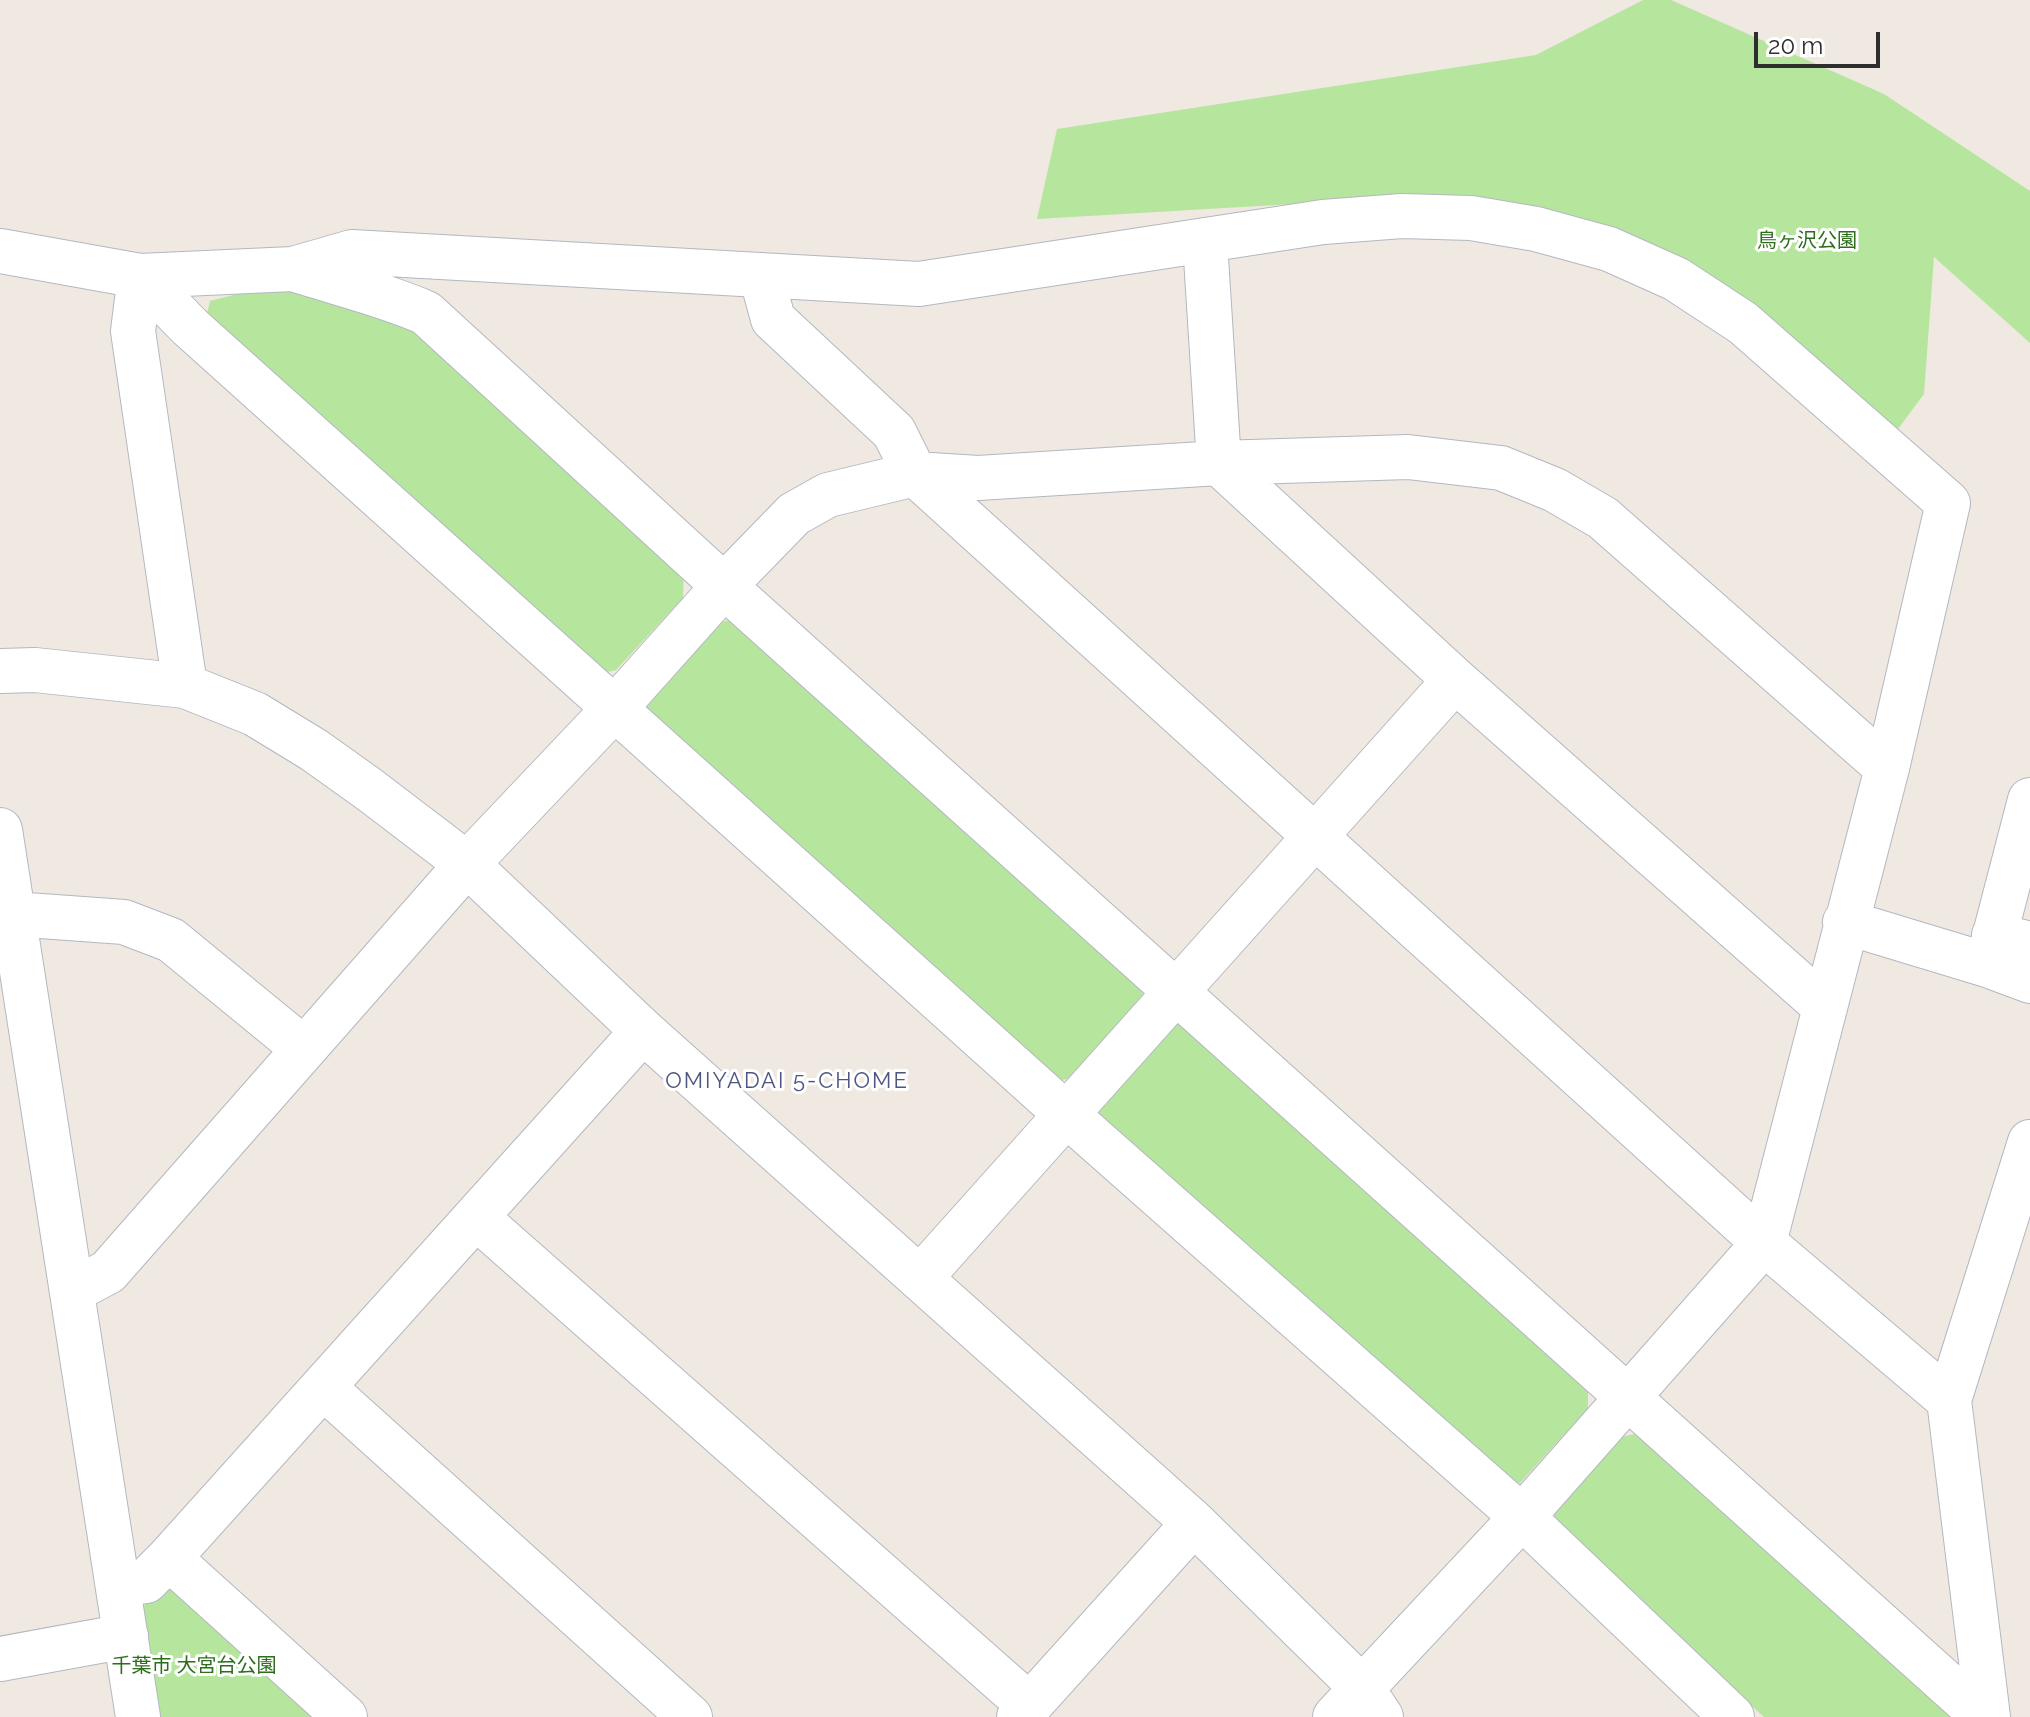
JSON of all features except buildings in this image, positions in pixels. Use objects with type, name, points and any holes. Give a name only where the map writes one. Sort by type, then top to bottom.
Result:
[{"type":"street","points":[[0,251],[140,276],[293,269],[352,252],[919,284],[1323,222],[1402,216],[1471,218],[1536,229],[1609,249],[1676,279],[1743,323],[1948,503],[1887,768],[1764,1243],[1359,1707],[1194,1523],[643,1031],[467,864],[314,750],[255,714],[185,686],[35,670],[0,671]]},
{"type":"street","points":[[1205,242],[1219,463],[1455,680],[1824,1006]]},
{"type":"street","points":[[293,269],[392,298],[426,313],[724,586],[1986,1717]]},
{"type":"street","points":[[761,275],[773,319],[894,432],[915,474],[1764,1243],[1949,1400]]},
{"type":"street","points":[[140,276],[133,331],[185,686]]},
{"type":"street","points":[[140,276],[190,327],[1067,1115],[1522,1517],[1732,1717]]},
{"type":"street","points":[[72,1291],[108,1272],[467,864],[615,708],[724,586],[794,514],[828,495],[915,474],[978,478],[1219,463],[1408,457],[1454,460],[1501,468],[1555,490],[1603,518],[1887,768]]},
{"type":"street","points":[[920,1278],[1455,680]]},
{"type":"street","points":[[2004,948],[2030,800]]},
{"type":"street","points":[[0,830],[7,917],[72,1291],[138,1717]]},
{"type":"street","points":[[7,917],[124,922],[171,940],[304,1049]]},
{"type":"street","points":[[1845,922],[2004,948],[2030,981]]},
{"type":"street","points":[[118,1585],[146,1581],[169,1558],[643,1031]]},
{"type":"street","points":[[1986,1717],[1949,1400],[2030,1142]]},
{"type":"street","points":[[477,1218],[1024,1711],[1194,1523]]},
{"type":"street","points":[[323,1387],[690,1717]]},
{"type":"street","points":[[169,1558],[345,1717]]},
{"type":"street","points":[[0,1659],[126,1636]]},
{"type":"green space","name":"鳥ヶ沢公園","points":[[1643,0],[1671,0],[1884,94],[2030,191],[2030,343],[1934,257],[1924,394],[1895,433],[1763,317],[1447,195],[1037,219],[1057,129],[1536,55]]},
{"type":"green space","points":[[253,290],[294,292],[393,313],[684,567],[683,598],[616,670],[595,675],[205,322],[210,301]]},
{"type":"green space","points":[[733,619],[1141,985],[1144,1001],[1074,1079],[1054,1080],[646,716],[644,697],[709,625]]},
{"type":"green space","points":[[1186,1021],[1588,1387],[1588,1408],[1520,1483],[1504,1481],[1100,1122],[1097,1101],[1162,1023]]},
{"type":"green space","points":[[1645,1432],[1963,1717],[1764,1717],[1553,1528],[1556,1507],[1621,1437]]},
{"type":"green space","name":"千葉市 大宮台公園","points":[[173,1582],[324,1717],[152,1717],[136,1617],[159,1585]]},
{"type":"district","name":"OMIYADAI 5-CHOME","points":[[787,1081]]}]
